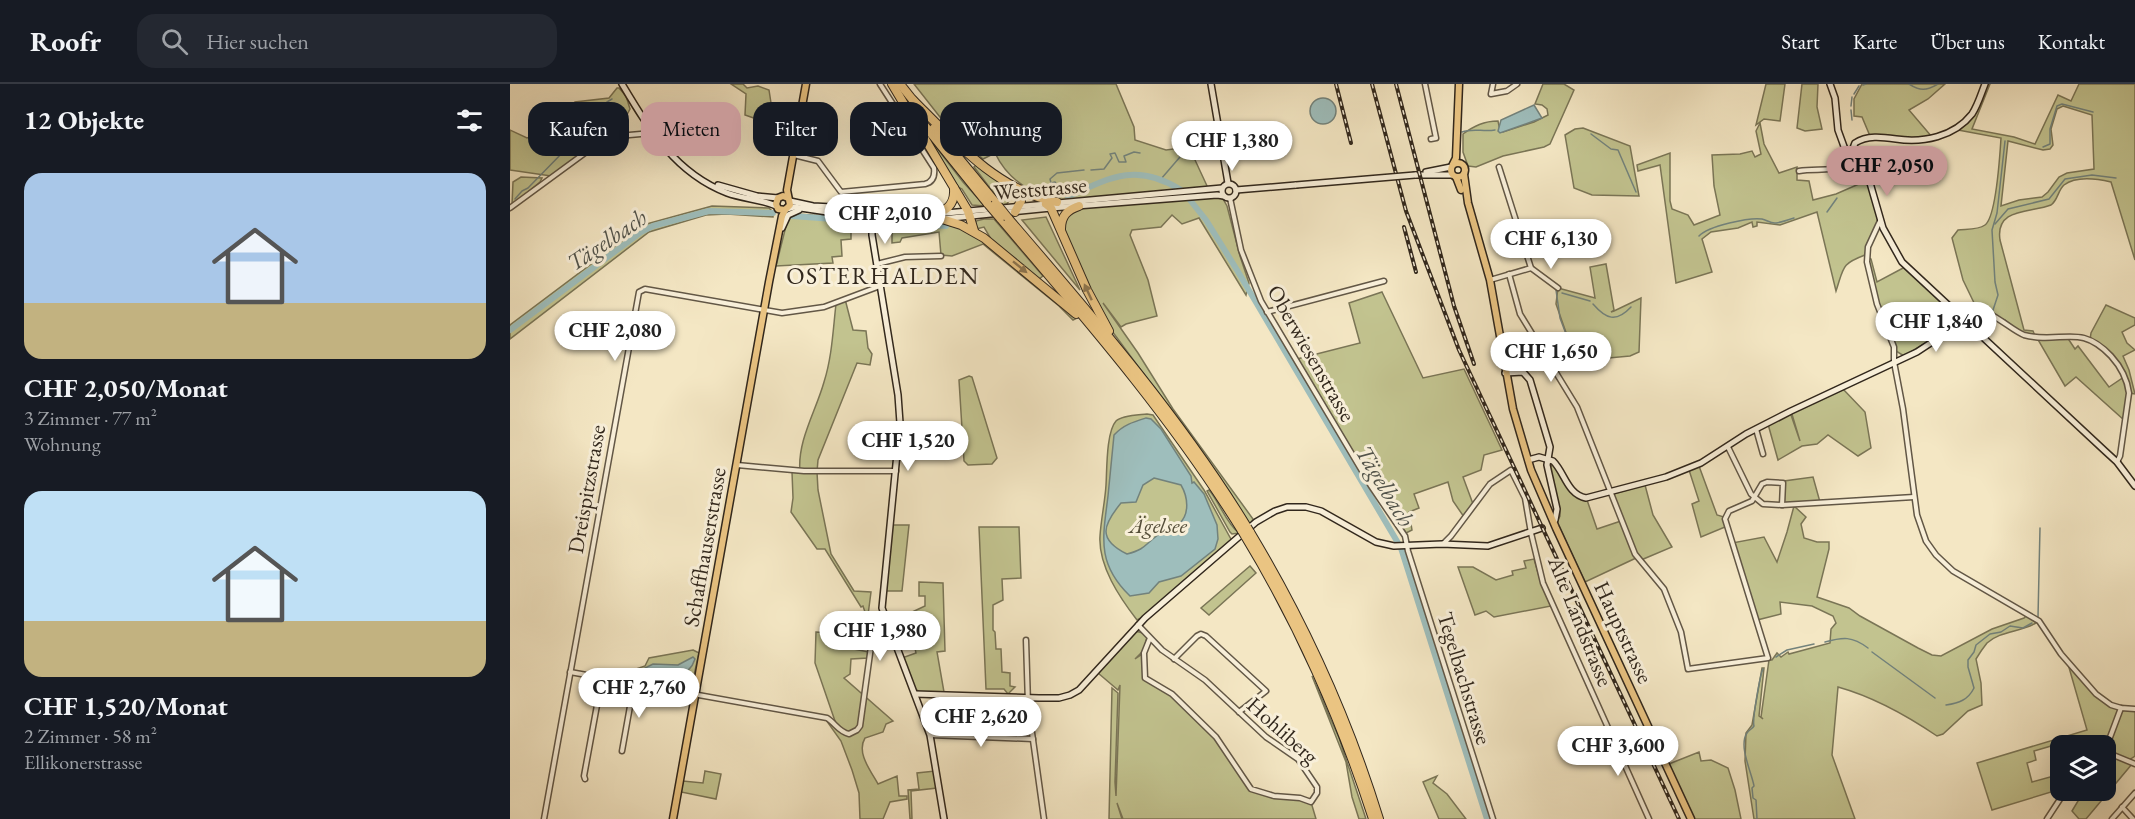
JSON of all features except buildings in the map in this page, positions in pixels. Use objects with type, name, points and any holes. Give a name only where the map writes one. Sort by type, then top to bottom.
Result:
[{"type":"highway","points":[[892,84],[954,187],[972,212],[970,224],[974,231]]},
{"type":"highway","points":[[892,84],[992,204],[1128,360],[1195,448],[1290,602],[1321,666],[1354,746],[1379,819]]},
{"type":"highway","points":[[900,84],[992,204]]},
{"type":"highway","points":[[913,100],[961,148],[1016,188],[1052,205],[1063,237],[1095,308],[1128,360]]},
{"type":"highway","points":[[954,187],[951,203],[940,216],[974,231],[1065,304],[1106,343]]},
{"type":"highway","points":[[1016,188],[1021,198],[1018,209]]},
{"type":"highway","points":[[1063,237],[1061,225],[1064,216],[1070,209],[1079,206]]},
{"type":"highway","points":[[1004,218],[1190,451],[1246,531],[1315,668],[1349,748],[1373,819]]},
{"type":"main road","points":[[803,102],[806,84]]},
{"type":"main road","points":[[1459,84],[1456,158],[1452,166],[1454,176],[1468,205]]},
{"type":"main road","points":[[1457,123],[1468,205]]},
{"type":"main road","points":[[778,198],[783,189],[791,156]]},
{"type":"main road","points":[[789,200],[787,190],[794,156]]},
{"type":"main road","points":[[1452,166],[1459,163],[1462,165]]},
{"type":"main road","points":[[1454,176],[1464,174]]},
{"type":"main road","points":[[778,198],[789,200]]},
{"type":"main road","points":[[778,198],[782,208],[789,200]]},
{"type":"main road","name":"Hauptstrasse","points":[[1468,205],[1490,280],[1505,373],[1527,460],[1556,528],[1691,819]]},
{"type":"main road","name":"Schaffhauserstrasse","points":[[673,819],[782,208]]},
{"type":"main road","name":"Schaffhauserstrasse","points":[[770,282],[782,208]]},
{"type":"street","name":"Weststrasse","points":[[622,84],[641,115]]},
{"type":"street","points":[[800,156],[818,161],[841,192],[925,184],[931,181],[934,177],[934,168],[880,84]]},
{"type":"street","points":[[1211,84],[1228,183]]},
{"type":"street","points":[[1425,84],[1436,138],[1431,139]]},
{"type":"street","points":[[1493,84],[1491,94],[1507,91],[1517,84]]},
{"type":"street","points":[[1830,84],[1838,130],[1846,152],[1870,180],[1880,220],[1902,262],[2117,462],[2135,486]]},
{"type":"street","points":[[1799,171],[1836,170],[1844,166],[1856,142],[1863,139],[1882,137],[1922,140],[1946,133],[1972,113],[1985,84]]},
{"type":"street","points":[[510,208],[600,142],[618,136],[641,134]]},
{"type":"street","name":"Weststrasse","points":[[672,156],[700,178],[724,192],[782,208],[794,207],[869,215],[940,216],[1186,195],[1227,197]]},
{"type":"street","points":[[1415,175],[1452,166]]},
{"type":"street","points":[[1499,166],[1531,268],[1558,288]]},
{"type":"street","points":[[1236,190],[1415,175],[1454,176]]},
{"type":"street","name":"Weststrasse","points":[[700,178],[737,192],[778,198]]},
{"type":"street","points":[[1228,183],[1222,188],[1227,197],[1235,195],[1236,190]]},
{"type":"street","points":[[1228,183],[1236,190]]},
{"type":"street","name":"Weststrasse","points":[[1052,205],[1079,206],[1186,195],[1222,188]]},
{"type":"street","name":"Oberwiesenstrasse","points":[[1227,197],[1245,264],[1267,312],[1365,476],[1405,536],[1403,546]]},
{"type":"street","name":"Weststrasse","points":[[789,200],[804,205],[869,215]]},
{"type":"street","points":[[774,262],[786,218],[795,211],[806,209]]},
{"type":"street","points":[[869,215],[900,412],[896,471],[881,603],[930,735],[944,819]]},
{"type":"street","points":[[1880,220],[1868,247],[1866,262],[1876,304],[1894,347],[1894,362],[1903,410],[1914,496],[1922,533],[1941,561],[1960,575],[2039,621],[2061,654],[2086,684],[2105,700],[2121,708],[2135,709]]},
{"type":"street","points":[[878,263],[905,257],[941,256]]},
{"type":"street","points":[[1490,280],[1531,268]]},
{"type":"street","points":[[1509,274],[1520,314],[1577,407],[1635,554],[1659,580],[1668,597],[1681,632],[1688,669],[1768,658],[1725,525],[1726,514],[1755,498],[1762,484],[1767,482],[1781,481],[1783,483],[1782,505]]},
{"type":"street","points":[[1267,312],[1384,281]]},
{"type":"street","points":[[764,311],[792,313],[824,307],[880,286]]},
{"type":"street","name":"Dreispitzstrasse","points":[[544,819],[639,292],[645,289],[764,311]]},
{"type":"street","points":[[1527,460],[1537,457],[1556,464],[1572,491],[1578,496],[1589,499],[1687,470],[1711,458],[1756,429],[1917,352],[1964,321],[1972,313],[1982,311],[2023,334],[2037,337],[2090,339],[2121,368],[2129,393],[2120,456],[2117,462]]},
{"type":"street","points":[[1505,373],[1518,371],[1528,377],[1550,447],[1547,468],[1557,509],[1555,520]]},
{"type":"street","points":[[1756,429],[1763,454]]},
{"type":"street","points":[[1728,447],[1755,498],[1763,504],[1782,505],[1914,496]]},
{"type":"street","points":[[737,465],[804,471],[896,471]]},
{"type":"street","name":"Alte Landstrasse","points":[[1442,544],[1490,484],[1512,470],[1525,498],[1543,583],[1649,819]]},
{"type":"street","points":[[915,694],[1059,698],[1075,692],[1086,683],[1138,625],[1256,522],[1287,507],[1306,507],[1321,512],[1376,542],[1403,546],[1442,544],[1488,546],[1542,528]]},
{"type":"street","name":"Tegelbachstrasse","points":[[1403,546],[1408,551],[1493,819]]},
{"type":"street","points":[[570,672],[827,718],[834,722],[840,730],[849,734],[860,726],[873,632],[877,623],[886,619]]},
{"type":"street","name":"Hohliberg","points":[[1138,625],[1174,659],[1205,680],[1266,736],[1298,759],[1317,787],[1317,793],[1311,802],[1300,798],[1274,796],[1251,789],[1215,737],[1172,694],[1145,678],[1144,653],[1150,638]]},
{"type":"street","points":[[1174,659],[1197,636],[1203,634],[1266,691]]},
{"type":"street","points":[[1026,640],[1028,697],[1044,819]]},
{"type":"street","points":[[585,779],[602,678]]},
{"type":"street","points":[[622,751],[634,684]]},
{"type":"street","points":[[1239,711],[1272,687]]},
{"type":"street","points":[[2111,735],[2121,708]]},
{"type":"street","points":[[930,735],[1033,739]]},
{"type":"street","points":[[2116,755],[2135,764]]},
{"type":"street","points":[[2112,819],[2135,793]]},
{"type":"street","points":[[2048,819],[2059,801]]},
{"type":"street","points":[[2122,807],[2133,819]]},
{"type":"green space","points":[[731,84],[743,84],[747,88],[758,86],[769,90],[771,102],[753,102],[753,118],[745,115],[746,94]]},
{"type":"green space","points":[[914,84],[1116,84],[1134,127],[1135,140],[1166,150],[1189,147],[1208,188],[1078,200],[1064,200],[1042,195],[1025,187],[1011,176],[997,156],[1062,156],[1062,102],[940,102],[940,117]]},
{"type":"green space","points":[[1543,84],[1564,84],[1574,90],[1550,144],[1503,156],[1476,167],[1468,166],[1463,152],[1463,134],[1479,124],[1493,121],[1498,121],[1500,131],[1503,132],[1548,115],[1547,109],[1535,104]]},
{"type":"green space","points":[[1766,84],[1785,84],[1780,121],[1764,119],[1756,125]]},
{"type":"green space","points":[[1802,84],[1818,84],[1817,107],[1822,129],[1805,131],[1797,128]]},
{"type":"green space","points":[[1862,84],[1945,84],[1928,99],[1909,110],[1932,137],[1922,139],[1870,136],[1862,117],[1854,116],[1854,99]]},
{"type":"green space","points":[[1987,84],[1990,84],[1972,129],[2014,137],[2035,144],[2058,95],[2071,101],[2079,84],[2135,84],[2135,260],[2111,182],[2087,179],[2069,182],[2062,187],[2051,205],[2016,213],[2003,222],[2000,229],[2000,240],[2024,330],[2033,331],[2035,336],[2023,334],[2005,320],[1977,309],[1963,280],[1952,238],[1958,230],[1979,228],[1989,220],[1997,184],[2001,138],[1958,130],[1968,120]],"holes":[[[2063,106],[2092,115],[2094,169],[2067,173],[2059,177],[2042,197],[2019,200],[2001,206],[2008,141],[2043,150],[2050,149],[2053,145],[2051,129],[2057,109]]]},
{"type":"green space","points":[[619,88],[628,102],[575,102],[609,98]]},
{"type":"green space","points":[[1760,123],[1764,144],[1779,173],[1797,167],[1797,180],[1809,181],[1813,200],[1836,194],[1868,180],[1879,220],[1865,255],[1844,267],[1836,291],[1817,212],[1780,225],[1757,222],[1757,226],[1753,227],[1752,222],[1738,228],[1711,232],[1702,239],[1712,272],[1676,283],[1660,165],[1638,171],[1637,165],[1670,153],[1672,209],[1688,215],[1694,225],[1720,215],[1714,186],[1712,155],[1752,151],[1755,157],[1761,154],[1756,131]]},
{"type":"green space","points":[[1583,128],[1630,146],[1639,196],[1592,195],[1574,188],[1565,135],[1575,129]]},
{"type":"green space","points":[[510,130],[527,138],[528,156],[578,156],[551,176],[510,170]]},
{"type":"green space","points":[[928,137],[940,152],[940,156],[943,156],[985,206],[972,205],[962,189],[958,187]]},
{"type":"green space","points":[[976,165],[1014,192],[1007,204],[1003,205],[974,167]]},
{"type":"green space","points":[[521,177],[542,178],[512,205],[513,182]]},
{"type":"green space","points":[[1215,197],[1223,199],[1227,206],[1249,283],[1246,295],[1199,218],[1182,224],[1172,215],[1161,227],[1132,230],[1130,235],[1148,280],[1157,316],[1121,327],[1103,303],[1173,409],[1253,519],[1250,525],[1213,468],[1109,327],[1097,307],[1064,231],[1067,214],[1078,208]]},
{"type":"green space","points":[[712,206],[769,208],[773,212],[773,217],[706,215],[649,232],[510,339],[510,325],[643,225]]},
{"type":"green space","points":[[795,214],[860,218],[866,224],[851,225],[851,239],[841,240],[842,256],[832,257],[833,263],[776,266],[788,219],[794,217]]},
{"type":"green space","points":[[1046,217],[1080,290],[1022,220]]},
{"type":"green space","points":[[994,219],[1043,276],[1039,279],[991,239],[984,227],[976,229],[976,221]]},
{"type":"green space","points":[[877,220],[935,222],[969,230],[1077,318],[1073,320],[983,244],[952,256],[941,255],[939,232],[902,238],[900,242],[892,243],[892,228],[875,226]]},
{"type":"green space","points":[[1867,257],[1871,259],[1877,282],[1905,267],[1962,321],[1904,356],[1896,351],[1881,314]]},
{"type":"green space","points":[[1606,264],[1614,310],[1611,312],[1641,298],[1639,352],[1630,356],[1576,361],[1556,304],[1558,288],[1595,298],[1590,267]]},
{"type":"green space","points":[[1382,292],[1423,378],[1464,369],[1502,450],[1484,455],[1481,470],[1463,477],[1473,504],[1464,517],[1453,501],[1448,482],[1414,494],[1419,508],[1409,512],[1412,530],[1406,533],[1372,485],[1297,359],[1360,343],[1349,303]]},
{"type":"green space","points":[[845,299],[853,330],[866,331],[868,348],[872,354],[870,365],[857,363],[818,460],[818,490],[831,554],[854,591],[871,592],[868,615],[825,549],[817,549],[791,512],[792,472],[800,472],[804,438],[827,373],[836,304]]},
{"type":"green space","points":[[2106,305],[2135,318],[2135,325],[2122,332],[2127,343],[2135,350],[2123,356],[2135,394],[2130,393],[2122,368],[2090,340],[2091,333]]},
{"type":"green space","points":[[2067,337],[2075,349],[2078,346],[2109,387],[2124,377],[2128,393],[2124,420],[2076,377],[2065,386],[2037,338]]},
{"type":"green space","points":[[972,377],[997,458],[992,464],[968,465],[964,461],[959,380]]},
{"type":"green space","points":[[1843,389],[1865,412],[1871,448],[1858,456],[1828,435],[1817,444],[1802,446],[1778,460],[1768,424],[1790,412],[1800,441],[1791,411]]},
{"type":"green space","name":"Ägelsee","points":[[1153,415],[1204,490],[1232,541],[1147,615],[1137,620],[1117,592],[1106,570],[1100,547],[1100,536],[1109,442],[1113,426],[1122,418]]},
{"type":"green space","points":[[1555,465],[1569,490],[1581,499],[1587,500],[1597,529],[1621,521],[1636,558],[1585,582],[1557,522],[1560,511],[1549,469]]},
{"type":"green space","points":[[1699,466],[1717,515],[1724,517],[1725,527],[1701,537],[1692,504],[1699,501],[1689,470]]},
{"type":"green space","points":[[1813,477],[1820,502],[1782,505],[1784,481]]},
{"type":"green space","points":[[1645,485],[1653,515],[1672,547],[1641,560],[1613,494]]},
{"type":"green space","points":[[1209,490],[1230,524],[1239,533],[1230,532],[1207,491]]},
{"type":"green space","points":[[1794,506],[1806,517],[1801,524],[1804,538],[1817,542],[1829,542],[1817,597],[1849,608],[1932,655],[1941,656],[1992,629],[2027,615],[2036,623],[1998,636],[1987,643],[1976,659],[1981,683],[1982,705],[1968,711],[1943,734],[1937,736],[1889,707],[1838,687],[1832,755],[1855,819],[1754,819],[1745,761],[1746,733],[1752,725],[1762,668],[1764,668],[1759,716],[1763,719],[1761,717],[1769,660],[1772,660],[1777,653],[1781,657],[1788,652],[1789,654],[1830,643],[1831,629],[1836,623],[1833,616],[1812,606],[1780,602],[1781,614],[1757,620],[1732,543],[1764,537],[1777,562]]},
{"type":"green space","points":[[892,525],[909,525],[902,591],[884,591]]},
{"type":"green space","points":[[979,527],[1019,527],[1021,578],[1002,579],[1003,600],[993,605],[993,630],[996,649],[1001,649],[1002,672],[1010,673],[1010,686],[1015,687],[1008,694],[1004,689],[986,689]]},
{"type":"green space","points":[[1534,559],[1551,606],[1494,617],[1486,611],[1475,615],[1458,567],[1473,567],[1496,580],[1513,575],[1512,571],[1526,568],[1524,561]]},
{"type":"green space","points":[[1250,566],[1256,573],[1209,615],[1201,608]]},
{"type":"green space","points":[[919,582],[943,583],[945,651],[937,652],[944,692],[920,692],[914,688],[902,658],[916,653],[912,634],[895,638],[889,623],[925,606],[925,596],[919,596]]},
{"type":"green space","points":[[1135,631],[1147,637],[1144,650],[1135,659],[1144,653],[1145,679],[1166,689],[1215,737],[1254,791],[1300,798],[1311,802],[1316,819],[1123,819],[1117,803],[1122,819],[1109,819],[1112,688],[1118,693],[1116,796],[1120,685],[1118,690],[1098,673]]},
{"type":"green space","points":[[816,632],[852,635],[854,649],[869,652],[868,658],[851,659],[850,674],[844,678],[893,721],[886,724],[883,732],[865,738],[862,750],[865,762],[878,784],[897,776],[899,796],[907,796],[907,799],[890,802],[883,819],[860,819],[859,793],[852,770],[841,741],[826,720],[836,724],[815,663]]},
{"type":"green space","points":[[693,650],[699,653],[694,675],[665,686],[650,686],[636,679],[636,669],[645,666],[649,658]]},
{"type":"green space","points":[[2068,664],[2091,690],[2119,709],[2110,735],[2070,735],[2087,730]]},
{"type":"green space","points":[[1312,676],[1339,738],[1366,819],[1359,819],[1352,797],[1346,762]]},
{"type":"green space","points":[[2124,710],[2135,711],[2135,756],[2129,760],[2116,754],[2116,735],[2112,735]]},
{"type":"green space","points":[[2050,741],[2050,746],[2034,751],[2036,760],[2027,763],[2032,782],[2050,777],[2050,792],[1992,810],[1977,763]]},
{"type":"green space","points":[[1699,752],[1701,761],[1711,760],[1728,768],[1741,819],[1694,819],[1669,764]]},
{"type":"green space","points":[[2116,758],[2132,764],[2116,783]]},
{"type":"green space","points":[[705,771],[721,774],[716,799],[681,792],[683,781],[703,783]]},
{"type":"green space","points":[[935,771],[937,788],[911,791],[912,819],[910,819],[908,790],[919,789],[917,773]]},
{"type":"green space","points":[[1437,776],[1433,783],[1447,794],[1466,819],[1439,819],[1423,782]]},
{"type":"green space","points":[[2078,801],[2101,801],[2086,819],[2079,819],[2072,811]]},
{"type":"water","points":[[1323,98],[1332,102],[1336,111],[1332,120],[1323,124],[1314,120],[1310,111],[1314,102]]},
{"type":"water","points":[[1534,105],[1542,118],[1500,133],[1498,131],[1501,120]]},
{"type":"water","name":"Ägelsee","points":[[1146,418],[1151,419],[1161,429],[1191,476],[1192,483],[1194,482],[1204,494],[1217,525],[1218,539],[1215,549],[1181,576],[1159,582],[1149,593],[1130,596],[1119,584],[1107,561],[1104,549],[1105,524],[1114,435],[1125,426]],"holes":[[[1154,478],[1181,485],[1187,505],[1183,520],[1179,524],[1127,554],[1111,543],[1107,537],[1107,525],[1121,503],[1136,502],[1143,485]]]},
{"type":"water","points":[[693,657],[695,659],[688,671],[676,678],[648,682],[642,677],[643,669],[653,664],[678,665]]},
{"type":"waterway","points":[[1909,84],[1923,89],[1938,84]]},
{"type":"waterway","points":[[1854,94],[1859,86]]},
{"type":"waterway","points":[[1851,106],[1852,97]]},
{"type":"waterway","points":[[515,199],[612,99]]},
{"type":"waterway","points":[[2043,147],[2050,144],[2050,129],[2057,106],[2062,104],[2093,112]]},
{"type":"waterway","points":[[1851,110],[1852,120]]},
{"type":"waterway","points":[[1462,132],[1495,130]]},
{"type":"waterway","points":[[1591,134],[1611,149],[1618,150],[1636,192]]},
{"type":"waterway","points":[[1992,313],[1998,295],[1992,230],[1997,213],[2005,141]]},
{"type":"waterway","points":[[1161,179],[1186,150]]},
{"type":"waterway","points":[[1091,170],[1104,169],[1112,158],[1110,154],[1115,153],[1119,162],[1126,162],[1124,156],[1134,152],[1140,153]]},
{"type":"waterway","points":[[1057,194],[1058,187],[1055,182],[1051,183],[1050,179],[1057,173],[1084,170]]},
{"type":"waterway","name":"Tägelbach","points":[[1068,197],[1111,179],[1137,175],[1151,176],[1181,190]]},
{"type":"waterway","points":[[1995,224],[2008,209],[2049,199],[2065,179],[2092,175],[2116,178]]},
{"type":"waterway","points":[[1827,212],[1837,198]]},
{"type":"waterway","name":"Tägelbach","points":[[1190,200],[1206,220],[1237,270],[1401,548],[1487,819]]},
{"type":"waterway","name":"Tägelbach","points":[[510,330],[641,232],[653,226],[709,211],[773,213]]},
{"type":"waterway","name":"Tägelbach","points":[[792,216],[861,221]]},
{"type":"waterway","points":[[1699,236],[1711,229],[1739,221],[1762,219],[1774,223],[1794,218]]},
{"type":"waterway","name":"Tägelbach","points":[[876,221],[946,226]]},
{"type":"waterway","points":[[1556,290],[1560,318],[1575,358]]},
{"type":"waterway","points":[[1562,293],[1590,301]]},
{"type":"waterway","points":[[1593,304],[1602,313],[1611,317],[1621,315],[1631,307]]},
{"type":"waterway","points":[[2038,617],[2040,528]]},
{"type":"waterway","points":[[1946,705],[1963,700],[1974,688],[1968,660],[1976,645],[1990,634],[2001,632],[2010,626],[2023,628],[2032,623]]},
{"type":"waterway","points":[[1825,642],[1847,639],[1857,641],[1868,648]]},
{"type":"waterway","points":[[1776,657],[1787,650],[1814,644]]},
{"type":"waterway","points":[[1872,652],[1935,698]]},
{"type":"waterway","points":[[1757,819],[1756,800],[1753,798],[1752,788],[1754,786],[1744,745],[1747,733],[1754,726],[1763,669]]},
{"type":"railway","points":[[1336,84],[1351,143]]},
{"type":"railway","points":[[1372,84],[1406,211],[1459,350],[1679,819]]},
{"type":"railway","points":[[1396,84],[1454,306],[1474,364]]},
{"type":"railway","points":[[1404,227],[1416,272]]},
{"type":"district","name":"OSTERHALDEN","points":[[883,276]]}]
